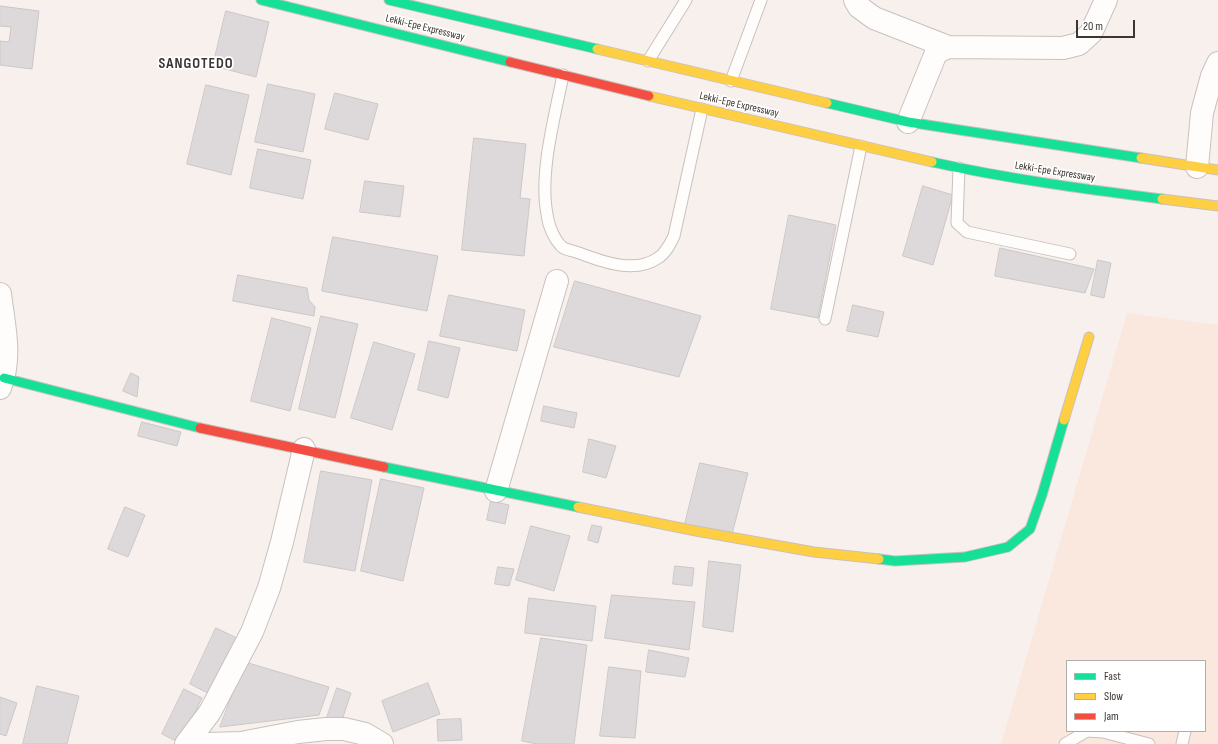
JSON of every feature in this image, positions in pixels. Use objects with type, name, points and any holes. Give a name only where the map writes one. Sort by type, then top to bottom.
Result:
[{"type":"main road","name":"Lekki-Epe Expressway","points":[[261,0],[702,109],[959,168],[1062,186],[1218,206]]},
{"type":"main road","name":"Lekki-Epe Expressway","points":[[389,0],[908,122],[1218,170]]},
{"type":"main road","points":[[2,383],[203,429],[304,449],[496,491],[696,531],[814,552],[895,561],[965,557],[1008,547],[1030,529],[1042,495],[1089,337]]},
{"type":"street","points":[[855,0],[859,7],[874,18],[948,47],[1063,48],[1079,44],[1090,33],[1106,0]]},
{"type":"street","points":[[908,122],[936,53],[948,47]]},
{"type":"street","points":[[1197,167],[1202,113],[1216,73]]},
{"type":"street","points":[[496,491],[557,281]]},
{"type":"street","points":[[0,294],[4,348],[2,383]]},
{"type":"street","points":[[186,744],[210,712],[252,632],[272,575],[304,449]]},
{"type":"street","points":[[206,744],[241,742],[298,732],[326,729],[344,729],[365,734],[382,744]]},
{"type":"lane","points":[[648,61],[686,0]]},
{"type":"lane","points":[[731,81],[761,0]]},
{"type":"lane","points":[[563,75],[548,153],[545,191],[547,214],[552,232],[563,247],[592,258],[623,266],[645,264],[659,258],[667,250],[674,236],[702,109]]},
{"type":"lane","points":[[825,319],[860,146]]},
{"type":"lane","points":[[959,168],[957,222],[967,232],[1070,254]]},
{"type":"lane","points":[[1066,744],[1085,732]]},
{"type":"lane","points":[[1103,732],[1149,744]]},
{"type":"lane","points":[[1182,744],[1185,732]]},
{"type":"shaded area","points":[[1127,313],[1218,325],[1218,744],[1001,744]]},
{"type":"building","points":[[0,6],[39,11],[32,69],[0,65],[0,41],[9,42],[11,27],[0,26]]},
{"type":"building","points":[[226,11],[269,22],[256,77],[213,66]]},
{"type":"building","points":[[268,84],[315,94],[303,152],[255,142]]},
{"type":"building","points":[[206,85],[249,95],[231,175],[187,164]]},
{"type":"building","points":[[335,93],[378,104],[368,140],[325,129]]},
{"type":"building","points":[[474,138],[526,144],[520,198],[530,199],[524,256],[462,250]]},
{"type":"building","points":[[258,149],[311,160],[303,199],[250,188]]},
{"type":"building","points":[[365,181],[404,186],[400,217],[360,212]]},
{"type":"building","points":[[923,186],[953,195],[933,265],[903,256]]},
{"type":"building","points":[[789,215],[836,225],[818,318],[771,309]]},
{"type":"building","points":[[333,237],[438,256],[427,311],[322,291]]},
{"type":"building","points":[[1000,248],[1094,269],[1085,293],[995,276]]},
{"type":"building","points":[[1098,260],[1111,263],[1104,298],[1091,295]]},
{"type":"building","points":[[238,275],[307,288],[309,300],[315,307],[314,316],[233,301]]},
{"type":"building","points":[[575,281],[701,316],[679,377],[554,347]]},
{"type":"building","points":[[449,295],[525,310],[517,351],[440,336]]},
{"type":"building","points":[[853,305],[884,312],[878,337],[847,331]]},
{"type":"building","points":[[321,316],[358,324],[335,418],[299,409]]},
{"type":"building","points":[[272,318],[311,328],[290,411],[251,401]]},
{"type":"building","points":[[429,341],[460,348],[448,398],[418,390]]},
{"type":"building","points":[[374,342],[415,354],[392,430],[351,418]]},
{"type":"building","points":[[131,373],[139,377],[137,397],[123,391]]},
{"type":"building","points":[[544,406],[577,413],[574,428],[541,421]]},
{"type":"building","points":[[142,422],[181,432],[177,446],[138,436]]},
{"type":"building","points":[[589,439],[616,446],[606,478],[583,472]]},
{"type":"building","points":[[700,463],[748,473],[732,534],[685,524]]},
{"type":"building","points":[[321,471],[372,480],[355,571],[304,562]]},
{"type":"building","points":[[381,479],[424,488],[403,581],[361,571]]},
{"type":"building","points":[[491,501],[509,505],[505,524],[487,520]]},
{"type":"building","points":[[125,507],[145,515],[128,557],[108,549]]},
{"type":"building","points":[[592,525],[602,527],[598,543],[588,540]]},
{"type":"building","points":[[531,526],[570,536],[554,591],[516,580]]},
{"type":"building","points":[[709,561],[741,565],[733,632],[703,627]]},
{"type":"building","points":[[675,566],[694,568],[692,586],[673,584]]},
{"type":"building","points":[[498,567],[514,569],[509,586],[495,584]]},
{"type":"building","points":[[612,595],[695,602],[689,650],[605,638]]},
{"type":"building","points":[[529,598],[596,606],[592,641],[525,633]]},
{"type":"building","points":[[216,628],[239,639],[212,695],[190,684]]},
{"type":"building","points":[[541,638],[587,645],[574,744],[537,744],[522,741]]},
{"type":"building","points":[[649,650],[689,658],[685,677],[646,672]]},
{"type":"building","points":[[245,662],[329,687],[319,715],[220,727]]},
{"type":"building","points":[[609,667],[641,671],[635,738],[600,736]]},
{"type":"building","points":[[428,683],[440,714],[393,732],[382,701]]},
{"type":"building","points":[[37,686],[79,696],[67,744],[23,744]]},
{"type":"building","points":[[337,688],[351,693],[341,723],[327,718]]},
{"type":"building","points":[[184,689],[202,698],[180,743],[162,734]]},
{"type":"building","points":[[0,697],[17,703],[6,736],[0,734]]},
{"type":"building","points":[[461,719],[462,740],[438,741],[437,720]]},
{"type":"traffic: fast","points":[[261,0],[510,62]]},
{"type":"traffic: fast","points":[[389,0],[597,49]]},
{"type":"traffic: fast","points":[[827,103],[908,122],[1141,158]]},
{"type":"traffic: fast","points":[[932,162],[1018,179],[1162,199]]},
{"type":"traffic: fast","points":[[4,378],[200,428]]},
{"type":"traffic: fast","points":[[879,559],[895,561],[965,557],[1008,547],[1030,529],[1042,495],[1064,420]]},
{"type":"traffic: fast","points":[[384,467],[578,507]]},
{"type":"traffic: slow","points":[[597,49],[827,103]]},
{"type":"traffic: slow","points":[[649,96],[932,162]]},
{"type":"traffic: slow","points":[[1141,158],[1218,170]]},
{"type":"traffic: slow","points":[[1162,199],[1218,206]]},
{"type":"traffic: slow","points":[[1064,420],[1089,337]]},
{"type":"traffic: slow","points":[[578,507],[696,531],[814,552],[879,559]]},
{"type":"traffic: jam","points":[[510,62],[649,96]]},
{"type":"traffic: jam","points":[[200,428],[384,467]]},
{"type":"district","name":"SANGOTEDO","points":[[196,64]]}]
